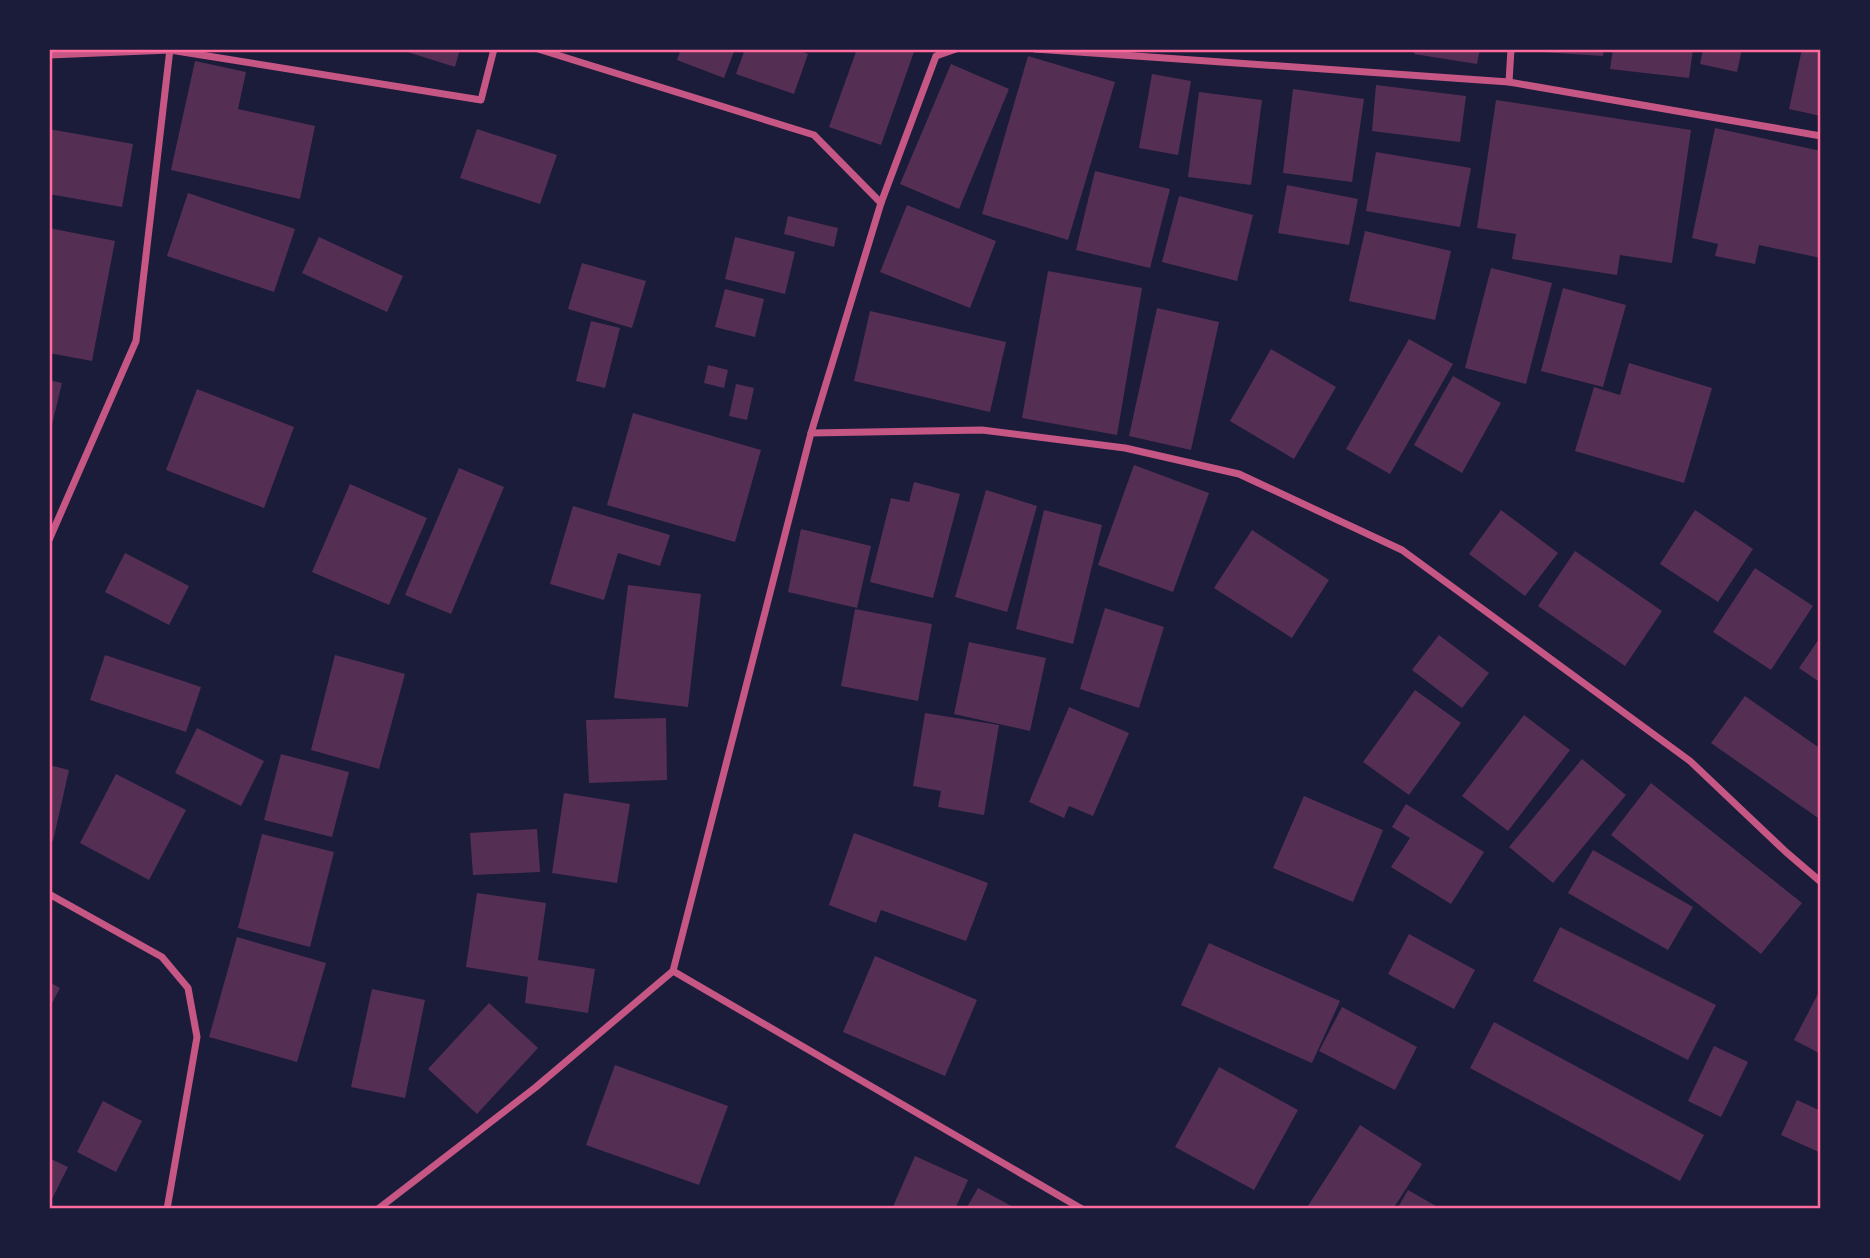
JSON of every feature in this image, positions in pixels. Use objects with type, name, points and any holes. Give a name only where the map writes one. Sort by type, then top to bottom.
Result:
[{"type":"street","points":[[49,55],[170,50],[481,100],[494,49]]},
{"type":"street","points":[[538,49],[814,135],[881,203]]},
{"type":"street","points":[[378,1209],[536,1087],[673,971],[811,433],[881,203],[936,56],[956,49]]},
{"type":"street","points":[[1035,49],[1509,82],[1821,136]]},
{"type":"street","points":[[1509,82],[1511,49]]},
{"type":"street","points":[[49,540],[136,341],[170,50]]},
{"type":"street","points":[[811,433],[982,430],[1125,448],[1239,474],[1402,550],[1690,761],[1821,882]]},
{"type":"street","points":[[49,894],[162,957],[188,988],[197,1037],[167,1209]]},
{"type":"street","points":[[673,971],[1082,1209]]},
{"type":"building","points":[[398,49],[460,49],[455,67]]},
{"type":"building","points":[[681,49],[735,49],[724,78],[677,60]]},
{"type":"building","points":[[745,49],[795,49],[808,54],[794,94],[736,74]]},
{"type":"building","points":[[857,49],[915,49],[881,145],[829,127]]},
{"type":"building","points":[[1415,49],[1480,49],[1477,64],[1414,54]]},
{"type":"building","points":[[1542,49],[1604,49],[1603,56],[1541,52]]},
{"type":"building","points":[[1613,49],[1693,49],[1689,78],[1610,69]]},
{"type":"building","points":[[1703,49],[1742,49],[1737,72],[1700,64]]},
{"type":"building","points":[[1802,49],[1821,49],[1821,116],[1789,109]]},
{"type":"building","points":[[1028,56],[1115,82],[1068,240],[982,214]]},
{"type":"building","points":[[195,61],[246,72],[238,109],[315,126],[300,199],[171,170]]},
{"type":"building","points":[[951,64],[1009,89],[959,209],[900,184]]},
{"type":"building","points":[[1152,74],[1191,81],[1178,155],[1139,148]]},
{"type":"building","points":[[1376,85],[1466,96],[1460,142],[1372,131]]},
{"type":"building","points":[[1293,89],[1364,99],[1352,182],[1283,173]]},
{"type":"building","points":[[1199,92],[1262,100],[1251,185],[1188,177]]},
{"type":"building","points":[[1496,100],[1691,130],[1672,263],[1620,255],[1617,275],[1512,259],[1516,234],[1477,228]]},
{"type":"building","points":[[1715,128],[1821,151],[1821,258],[1759,245],[1755,264],[1715,256],[1718,244],[1692,238]]},
{"type":"building","points":[[49,129],[133,144],[122,207],[49,194]]},
{"type":"building","points":[[477,129],[557,155],[540,204],[460,178]]},
{"type":"building","points":[[1376,152],[1471,168],[1460,227],[1366,211]]},
{"type":"building","points":[[1095,171],[1170,189],[1150,268],[1076,250]]},
{"type":"building","points":[[1287,185],[1358,199],[1349,245],[1278,233]]},
{"type":"building","points":[[188,193],[295,229],[274,292],[167,256]]},
{"type":"building","points":[[1179,196],[1253,215],[1237,281],[1162,262]]},
{"type":"building","points":[[907,205],[996,241],[970,308],[880,272]]},
{"type":"building","points":[[788,216],[838,228],[834,247],[784,234]]},
{"type":"building","points":[[49,228],[115,241],[92,361],[49,353]]},
{"type":"building","points":[[1365,231],[1451,251],[1435,320],[1349,301]]},
{"type":"building","points":[[319,237],[403,276],[387,312],[302,273]]},
{"type":"building","points":[[735,237],[795,252],[785,294],[725,279]]},
{"type":"building","points":[[582,263],[646,281],[632,328],[568,309]]},
{"type":"building","points":[[1491,268],[1552,283],[1526,384],[1465,368]]},
{"type":"building","points":[[1048,271],[1142,288],[1117,435],[1022,418]]},
{"type":"building","points":[[1563,288],[1626,305],[1603,387],[1541,371]]},
{"type":"building","points":[[725,289],[764,299],[755,337],[715,327]]},
{"type":"building","points":[[1157,308],[1219,322],[1191,450],[1129,436]]},
{"type":"building","points":[[870,311],[1006,342],[990,412],[854,381]]},
{"type":"building","points":[[591,321],[620,328],[605,388],[576,381]]},
{"type":"building","points":[[1409,339],[1453,364],[1390,474],[1346,449]]},
{"type":"building","points":[[1271,349],[1336,387],[1294,459],[1230,421]]},
{"type":"building","points":[[1629,363],[1712,388],[1684,483],[1575,451],[1594,387],[1620,395]]},
{"type":"building","points":[[708,365],[728,370],[724,388],[704,383]]},
{"type":"building","points":[[1453,376],[1501,403],[1462,473],[1414,445]]},
{"type":"building","points":[[49,380],[62,383],[50,433],[49,433]]},
{"type":"building","points":[[736,384],[754,388],[747,420],[729,416]]},
{"type":"building","points":[[197,389],[294,427],[264,508],[166,470]]},
{"type":"building","points":[[633,413],[761,450],[735,542],[607,505]]},
{"type":"building","points":[[1134,465],[1209,493],[1173,592],[1098,565]]},
{"type":"building","points":[[459,468],[504,487],[451,614],[405,595]]},
{"type":"building","points":[[914,482],[960,494],[933,598],[870,582],[891,498],[909,502]]},
{"type":"building","points":[[350,484],[427,518],[389,605],[312,572]]},
{"type":"building","points":[[986,490],[1037,506],[1007,612],[955,597]]},
{"type":"building","points":[[573,506],[670,535],[660,566],[618,553],[604,600],[550,584]]},
{"type":"building","points":[[1044,510],[1102,525],[1073,644],[1016,629]]},
{"type":"building","points":[[1501,510],[1558,553],[1525,596],[1469,554]]},
{"type":"building","points":[[1695,510],[1753,549],[1718,602],[1660,564]]},
{"type":"building","points":[[801,529],[871,546],[857,608],[788,592]]},
{"type":"building","points":[[1252,530],[1329,580],[1292,638],[1214,588]]},
{"type":"building","points":[[1575,551],[1662,611],[1625,666],[1538,606]]},
{"type":"building","points":[[125,553],[189,586],[169,625],[105,592]]},
{"type":"building","points":[[1755,568],[1813,606],[1771,670],[1713,632]]},
{"type":"building","points":[[628,585],[701,594],[688,707],[614,698]]},
{"type":"building","points":[[1105,608],[1164,627],[1139,708],[1080,689]]},
{"type":"building","points":[[855,609],[932,624],[918,701],[841,686]]},
{"type":"building","points":[[1439,635],[1489,673],[1462,708],[1412,670]]},
{"type":"building","points":[[1821,636],[1821,683],[1799,668]]},
{"type":"building","points":[[969,642],[1046,658],[1030,731],[954,714]]},
{"type":"building","points":[[105,655],[201,687],[186,732],[90,700]]},
{"type":"building","points":[[335,655],[405,674],[379,769],[311,750]]},
{"type":"building","points":[[1415,690],[1461,723],[1409,795],[1363,762]]},
{"type":"building","points":[[1745,696],[1821,749],[1821,820],[1711,743]]},
{"type":"building","points":[[1069,707],[1129,733],[1093,816],[1069,806],[1064,818],[1029,802]]},
{"type":"building","points":[[925,713],[999,725],[984,815],[938,807],[941,791],[913,786]]},
{"type":"building","points":[[1524,715],[1570,750],[1508,831],[1462,796]]},
{"type":"building","points":[[666,718],[667,780],[589,783],[586,720]]},
{"type":"building","points":[[197,728],[264,761],[241,806],[175,773]]},
{"type":"building","points":[[281,754],[349,772],[332,837],[264,820]]},
{"type":"building","points":[[1582,759],[1626,795],[1553,883],[1509,847]]},
{"type":"building","points":[[49,765],[69,770],[53,841],[49,840]]},
{"type":"building","points":[[116,774],[186,810],[149,880],[80,843]]},
{"type":"building","points":[[1651,783],[1802,903],[1761,954],[1611,835]]},
{"type":"building","points":[[564,793],[630,804],[617,883],[552,873]]},
{"type":"building","points":[[1304,796],[1383,830],[1353,902],[1273,868]]},
{"type":"building","points":[[1406,804],[1484,852],[1451,904],[1391,867],[1410,838],[1392,827]]},
{"type":"building","points":[[537,829],[540,872],[473,875],[470,833]]},
{"type":"building","points":[[854,833],[988,883],[966,941],[881,910],[876,923],[829,905]]},
{"type":"building","points":[[262,834],[334,852],[310,947],[238,928]]},
{"type":"building","points":[[1593,850],[1693,907],[1668,950],[1568,893]]},
{"type":"building","points":[[477,893],[546,903],[538,960],[595,969],[588,1013],[525,1003],[528,977],[466,967]]},
{"type":"building","points":[[1560,927],[1716,1005],[1688,1060],[1533,981]]},
{"type":"building","points":[[1409,934],[1475,970],[1454,1009],[1388,974]]},
{"type":"building","points":[[237,937],[326,963],[297,1062],[209,1037]]},
{"type":"building","points":[[1209,943],[1340,1001],[1312,1063],[1181,1005]]},
{"type":"building","points":[[875,956],[977,1000],[945,1076],[843,1032]]},
{"type":"building","points":[[49,982],[60,988],[49,1009]]},
{"type":"building","points":[[1821,988],[1821,1054],[1794,1040]]},
{"type":"building","points":[[372,989],[425,1000],[405,1098],[351,1087]]},
{"type":"building","points":[[489,1003],[538,1048],[477,1114],[428,1069]]},
{"type":"building","points":[[1342,1007],[1417,1047],[1395,1090],[1319,1051]]},
{"type":"building","points":[[1494,1022],[1704,1135],[1680,1181],[1470,1068]]},
{"type":"building","points":[[1714,1046],[1748,1062],[1721,1117],[1688,1101]]},
{"type":"building","points":[[615,1065],[728,1106],[699,1185],[586,1145]]},
{"type":"building","points":[[1219,1067],[1298,1110],[1254,1190],[1175,1147]]},
{"type":"building","points":[[1797,1100],[1821,1111],[1821,1153],[1781,1135]]},
{"type":"building","points":[[103,1101],[142,1121],[116,1172],[77,1152]]},
{"type":"building","points":[[1360,1125],[1422,1164],[1393,1209],[1306,1209]]},
{"type":"building","points":[[915,1156],[968,1180],[955,1209],[892,1209]]},
{"type":"building","points":[[49,1158],[68,1167],[49,1205]]},
{"type":"building","points":[[978,1188],[1017,1209],[966,1209]]},
{"type":"building","points":[[1408,1190],[1441,1209],[1397,1209]]}]
